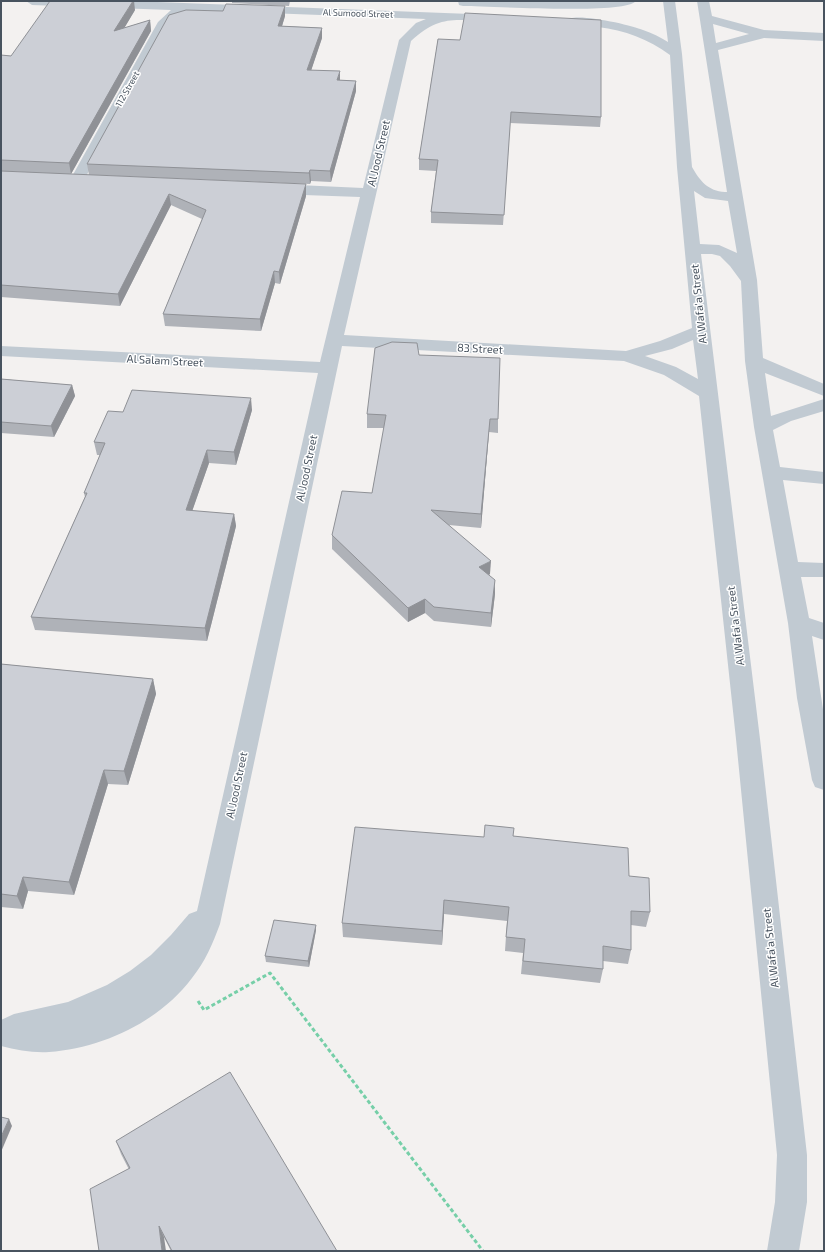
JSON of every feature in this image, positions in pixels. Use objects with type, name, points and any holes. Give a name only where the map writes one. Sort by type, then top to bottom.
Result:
[{"type":"street","name":"Al Sumood Street","points":[[32,1],[509,19]]},
{"type":"street","points":[[449,1],[624,7],[635,16],[630,23],[613,25]]},
{"type":"street","points":[[606,6],[630,1]]},
{"type":"street","name":"Al Wafa'a Street","points":[[669,1],[676,54],[684,166],[701,331],[792,1155],[791,1202],[783,1251]]},
{"type":"street","name":"112 Street","points":[[77,180],[164,22],[172,14],[187,8]]},
{"type":"street","points":[[704,9],[763,34]]},
{"type":"street","points":[[704,9],[712,48],[749,280],[754,361],[763,426],[799,623],[817,696],[824,780]]},
{"type":"street","points":[[373,14],[398,32],[420,26],[446,16]]},
{"type":"street","points":[[556,21],[613,25],[629,29],[657,40],[676,54]]},
{"type":"street","name":"Al Jood Street","points":[[1,1033],[37,1039],[69,1037],[101,1028],[131,1014],[157,996],[179,974],[196,950],[202,937],[207,924],[334,340],[369,193],[398,32]]},
{"type":"street","points":[[712,48],[763,34],[824,37]]},
{"type":"street","points":[[684,166],[693,182],[705,193],[721,197],[735,196]]},
{"type":"street","points":[[62,179],[93,181]]},
{"type":"street","points":[[259,188],[369,193]]},
{"type":"street","points":[[693,250],[704,248],[726,251],[732,255],[749,280]]},
{"type":"street","name":"83 Street","points":[[626,356],[666,345],[701,331]]},
{"type":"street","name":"83 Street","points":[[334,340],[626,356],[670,371],[708,393]]},
{"type":"street","name":"Al Salam Street","points":[[1,351],[328,368]]},
{"type":"street","points":[[754,361],[777,372],[824,390]]},
{"type":"street","points":[[763,426],[784,417],[824,405]]},
{"type":"street","points":[[771,473],[824,478]]},
{"type":"street","points":[[790,569],[824,570]]},
{"type":"street","points":[[799,623],[824,632]]},
{"type":"street","points":[[1,1027],[42,1023],[74,1014],[104,1002],[133,986],[159,967],[180,946],[198,922],[212,898]]},
{"type":"path","points":[[179,974],[204,1010],[270,973],[483,1251]]},
{"type":"building","points":[[50,1],[133,1],[114,31],[150,20],[69,163],[1,160],[1,55],[11,56]]},
{"type":"building","points":[[226,4],[285,6],[278,26],[322,28],[307,70],[340,71],[337,80],[356,81],[330,171],[310,170],[309,173],[87,164],[169,15],[186,10],[223,11]]},
{"type":"building","points":[[465,13],[601,20],[601,117],[511,112],[504,215],[431,212],[438,160],[419,159],[438,39],[460,40]]},
{"type":"building","points":[[1,171],[306,184],[279,272],[274,271],[260,319],[163,314],[206,210],[169,194],[118,294],[1,285]]},
{"type":"building","points":[[392,342],[417,343],[419,355],[500,358],[498,419],[490,419],[481,514],[431,510],[491,561],[479,567],[495,580],[491,613],[434,607],[425,599],[408,608],[332,535],[342,491],[372,493],[386,415],[367,414],[375,348]]},
{"type":"building","points":[[1,379],[72,385],[51,426],[1,422]]},
{"type":"building","points":[[132,390],[251,398],[234,452],[207,450],[186,510],[234,514],[205,628],[31,617],[87,493],[84,493],[105,443],[94,442],[108,411],[123,412]]},
{"type":"building","points":[[1,664],[153,679],[124,771],[104,770],[69,882],[23,877],[17,896],[1,894]]},
{"type":"building","points":[[485,825],[514,828],[513,836],[628,848],[629,876],[649,878],[650,912],[631,911],[631,950],[603,946],[603,969],[523,961],[525,939],[506,937],[509,907],[444,900],[442,931],[342,923],[355,827],[484,837]]},
{"type":"building","points":[[274,920],[316,925],[308,961],[265,956]]},
{"type":"building","points":[[230,1072],[337,1251],[172,1251],[159,1226],[162,1251],[99,1251],[90,1189],[130,1168],[116,1141]]},
{"type":"building","points":[[1,1117],[9,1119],[1,1137]]}]
